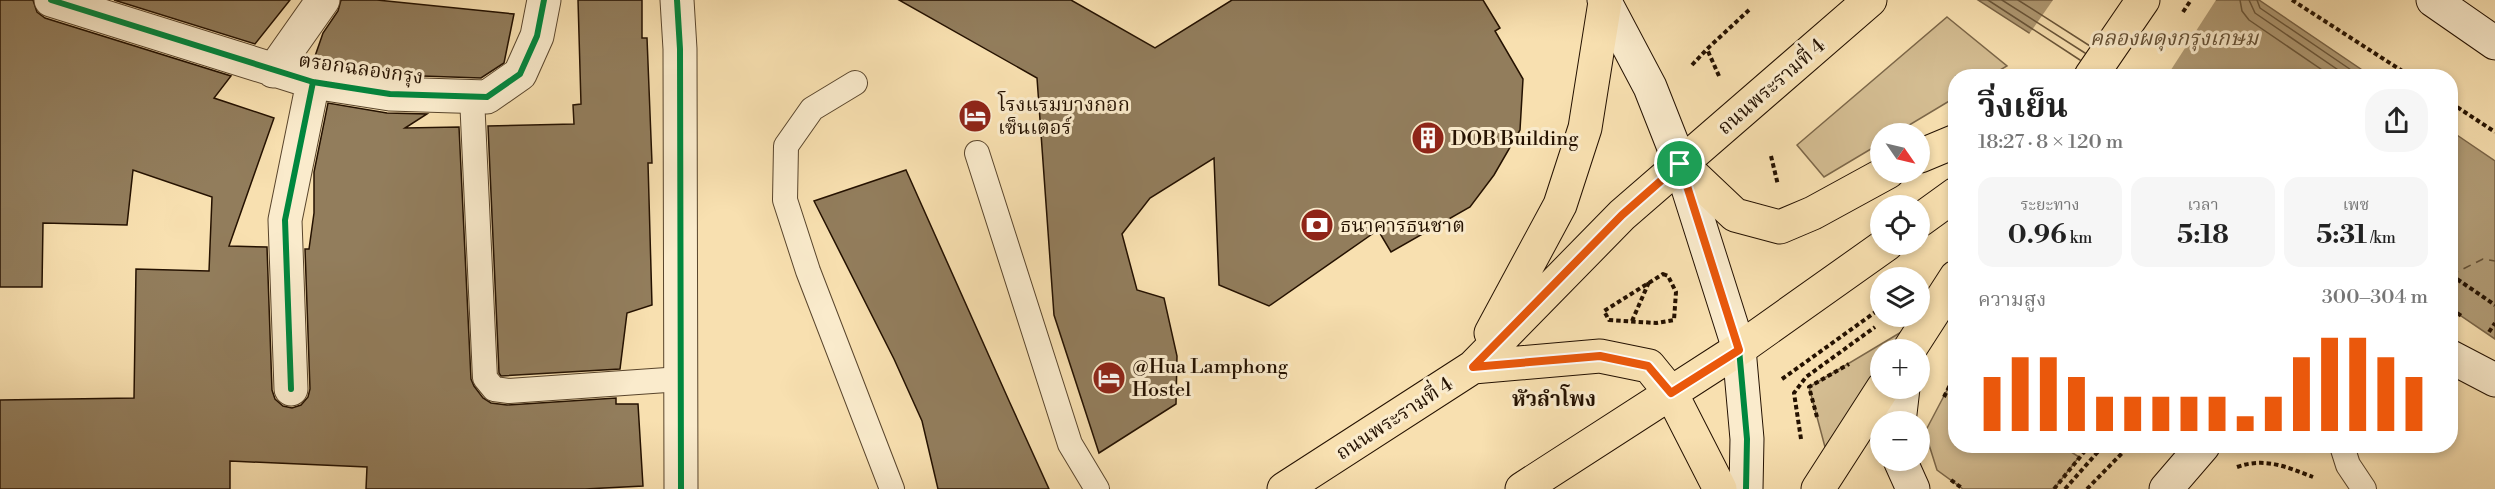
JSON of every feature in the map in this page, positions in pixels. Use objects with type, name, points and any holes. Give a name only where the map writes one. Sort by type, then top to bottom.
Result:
[{"type":"main road","name":"ถนนพระรามที่ 4","points":[[1284,489],[1473,367],[1622,215],[1870,0]]},
{"type":"main road","points":[[2096,69],[2143,0]]},
{"type":"main road","points":[[1473,367],[1560,205],[1585,129],[1605,1]]},
{"type":"main road","points":[[1930,152],[1948,144]]},
{"type":"main road","points":[[1680,164],[1735,215],[1780,227],[1813,213],[1870,182]]},
{"type":"main road","points":[[1930,213],[1948,200]]},
{"type":"main road","points":[[1522,489],[1739,350],[1872,255]]},
{"type":"main road","points":[[1916,339],[1948,289]]},
{"type":"main road","points":[[1473,367],[1600,356],[1648,366],[1671,393],[1720,489]]},
{"type":"main road","points":[[1818,489],[1877,399]]},
{"type":"street","name":"ตรอกฉลองกรุง","points":[[51,0],[313,82],[390,93],[472,97],[487,97],[519,74],[537,36],[544,0]]},
{"type":"street","points":[[273,70],[323,0]]},
{"type":"street","points":[[677,0],[680,49],[681,489]]},
{"type":"street","points":[[2433,0],[2495,43]]},
{"type":"street","points":[[1605,1],[1650,87],[1680,164],[1739,350],[1748,439],[1746,489]]},
{"type":"street","points":[[291,389],[285,220],[313,82]]},
{"type":"street","points":[[2458,361],[2495,380]]},
{"type":"street","points":[[2166,489],[2197,453]]},
{"type":"street","points":[[1905,471],[1913,489]]},
{"type":"lane","points":[[855,83],[812,108],[786,146],[785,200],[808,271],[892,489]]},
{"type":"lane","points":[[472,97],[485,378],[494,389],[509,391],[681,379]]},
{"type":"lane","points":[[977,153],[1070,444],[1097,489]]},
{"type":"lane","points":[[2345,453],[2348,465],[2364,489]]},
{"type":"path","points":[[2292,0],[2399,69]]},
{"type":"path","points":[[1692,64],[1749,10]]},
{"type":"path","points":[[1707,49],[1719,76]]},
{"type":"path","points":[[2458,108],[2495,132]]},
{"type":"path","points":[[1771,156],[1781,196]]},
{"type":"path","points":[[1663,274],[1668,276],[1676,292],[1674,320],[1656,323],[1632,321],[1609,320],[1604,311],[1663,274]]},
{"type":"path","points":[[2458,280],[2495,305]]},
{"type":"path","points":[[1632,321],[1650,282]]},
{"type":"path","points":[[1780,381],[1870,316]]},
{"type":"path","points":[[2487,334],[2495,323]]},
{"type":"path","points":[[1803,448],[1794,393],[1806,377],[1875,327]]},
{"type":"path","points":[[2054,489],[2083,453]]},
{"type":"path","points":[[2065,489],[2097,453]]},
{"type":"path","points":[[2087,489],[2122,453]]},
{"type":"path","points":[[2228,471],[2253,461],[2279,464],[2317,479]]},
{"type":"shaded area","points":[[1947,17],[2007,66],[2002,69],[1948,69],[1948,102],[1913,123],[1870,123],[1870,150],[1824,177],[1797,145]]},
{"type":"shaded area","points":[[1908,328],[1900,339],[1890,339]]},
{"type":"shaded area","points":[[1870,351],[1870,383],[1825,447],[1809,387]]},
{"type":"shaded area","points":[[1948,388],[1948,453],[2073,453],[2079,457],[2054,489],[1963,489],[1937,470],[1930,448],[1930,422]]},
{"type":"water","name":"คลองผดุงกรุงเกษม","points":[[1978,0],[2259,0],[2361,69],[2085,69]]},
{"type":"water","points":[[2458,136],[2495,161],[2495,339],[2458,314]]},
{"type":"pier","points":[[2053,0],[2216,0],[2172,69],[2080,69],[2027,37]]},
{"type":"building","points":[[0,0],[33,0],[37,12],[45,18],[231,76],[214,98],[274,118],[229,246],[267,247],[272,390],[275,399],[283,406],[292,408],[301,405],[308,397],[310,389],[305,249],[309,249],[314,213],[314,172],[328,103],[387,113],[427,114],[405,128],[459,127],[471,379],[474,386],[483,398],[491,403],[507,405],[616,398],[616,404],[638,404],[643,486],[585,489],[366,489],[367,467],[230,461],[230,489],[0,489],[0,400],[134,398],[136,269],[209,271],[212,197],[133,170],[127,225],[43,223],[42,287],[0,287]]},
{"type":"building","points":[[114,0],[290,0],[255,44]]},
{"type":"building","points":[[341,0],[377,0],[514,14],[504,63],[481,78],[392,75],[313,62],[323,33],[338,11]]},
{"type":"building","points":[[578,0],[642,0],[642,38],[647,38],[652,163],[648,163],[652,305],[627,313],[620,369],[501,376],[499,373],[488,126],[574,124],[573,105],[581,104]]},
{"type":"building","points":[[899,0],[1071,0],[1155,48],[1232,0],[1483,0],[1500,28],[1495,31],[1523,79],[1520,130],[1494,175],[1470,207],[1391,252],[1378,230],[1269,306],[1219,285],[1214,158],[1150,198],[1122,234],[1137,290],[1164,298],[1177,356],[1176,404],[1099,453],[1054,315],[1037,78]]},
{"type":"building","points":[[906,170],[1049,489],[938,489],[922,421],[894,359],[814,201]]},
{"type":"ferry route","points":[[2458,272],[2483,259],[2495,261]]},
{"type":"cycle path","points":[[51,0],[313,82],[390,94],[487,97],[520,74],[537,36],[544,0]]},
{"type":"cycle path","points":[[677,0],[680,49],[681,489]]},
{"type":"cycle path","points":[[291,389],[285,220],[313,82]]},
{"type":"cycle path","points":[[1680,163],[1739,349],[1747,439],[1746,489]]},
{"type":"place","name":"โรงแรมบางกอก เซ็นเตอร์","points":[[975,116]]},
{"type":"place","name":"DOB Building","points":[[1428,138]]},
{"type":"place","name":"ธนาคารธนชาต","points":[[1317,225]]},
{"type":"place","name":"@Hua Lamphong Hostel","points":[[1109,378]]},
{"type":"district","name":"หัวลำโพง","points":[[1554,399]]},
{"type":"route","points":[[1680,164],[1739,350],[1671,393],[1648,366],[1600,356],[1473,367],[1622,215],[1680,164]]}]
